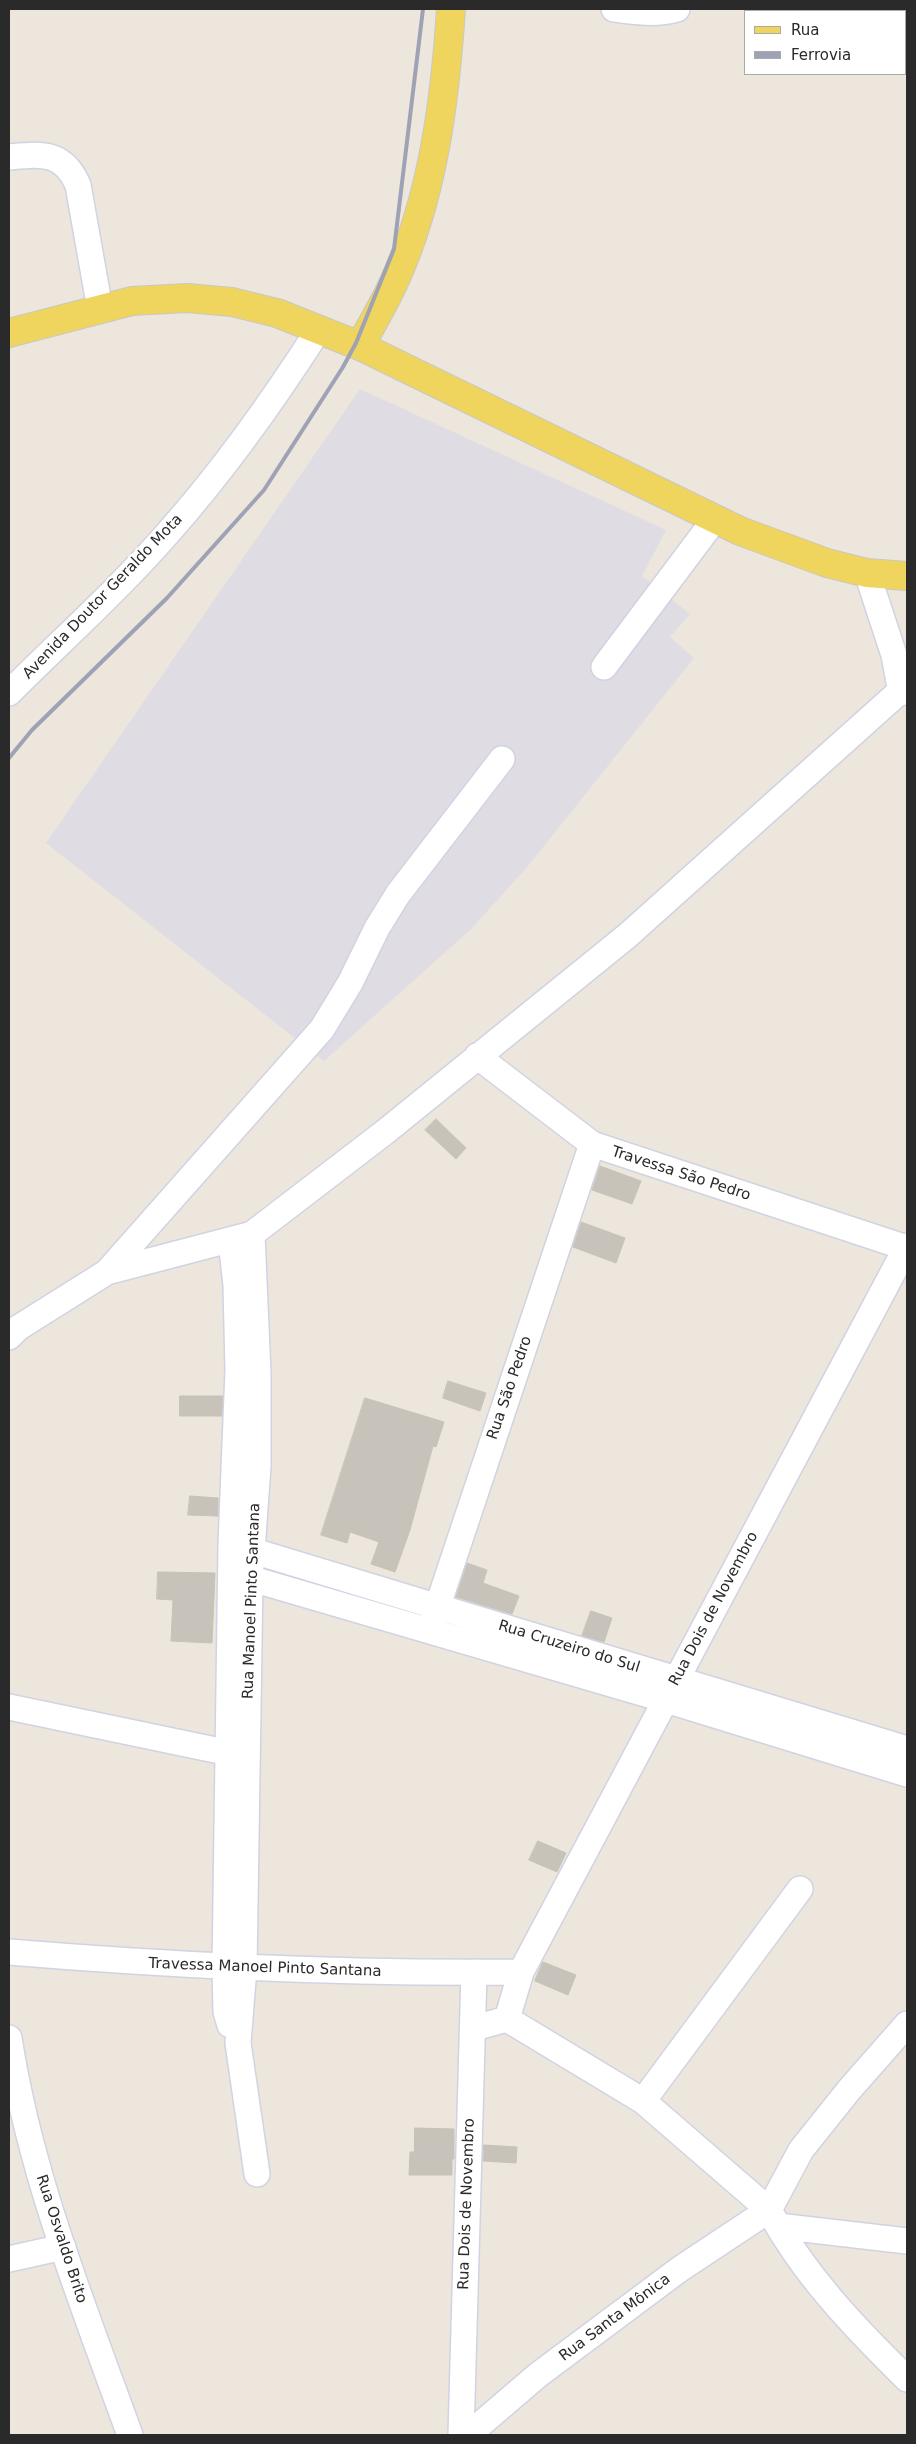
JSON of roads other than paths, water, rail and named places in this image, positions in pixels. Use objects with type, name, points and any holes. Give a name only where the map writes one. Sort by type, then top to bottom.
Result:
[{"type":"main road","points":[[360,346],[394,282],[425,195],[441,111],[451,9]]},
{"type":"main road","points":[[9,333],[132,301],[187,298],[232,302],[277,313],[360,346],[740,531],[827,563],[867,573],[907,576]]},
{"type":"street","points":[[614,9],[642,12],[664,12],[677,9]]},
{"type":"street","points":[[9,157],[42,154],[60,161],[73,174],[78,185],[100,309]]},
{"type":"street","name":"Avenida Doutor Geraldo Mota","points":[[9,693],[167,535],[223,468],[273,400],[319,329]]},
{"type":"street","points":[[604,666],[715,519]]},
{"type":"street","points":[[107,1272],[242,1237],[385,1132],[627,936],[904,689],[867,573]]},
{"type":"street","points":[[9,1337],[18,1328],[107,1272],[322,1029],[350,983],[377,928],[398,894],[502,760]]},
{"type":"street","name":"Travessa São Pedro","points":[[477,1056],[592,1144],[907,1248]]},
{"type":"street","name":"Rua São Pedro","points":[[430,1631],[592,1144]]},
{"type":"street","name":"Rua Manoel Pinto Santana","points":[[242,1237],[258,1373],[258,1466],[241,1547],[235,1968],[226,2012],[238,2043],[257,2174]]},
{"type":"street","name":"Rua Dois de Novembro","points":[[507,2019],[521,1972],[748,1541],[907,1248]]},
{"type":"street","name":"Rua Cruzeiro do Sul","points":[[241,1547],[437,1607],[671,1690],[865,1749],[907,1774]]},
{"type":"street","name":"Rua Cruzeiro do Sul","points":[[240,1576],[430,1631],[671,1690]]},
{"type":"street","points":[[9,1707],[237,1754]]},
{"type":"street","name":"Rua Cruzeiro do Sul","points":[[865,1749],[907,1749]]},
{"type":"street","points":[[643,2101],[800,1889]]},
{"type":"street","name":"Travessa Manoel Pinto Santana","points":[[9,1952],[235,1968],[521,1972]]},
{"type":"street","name":"Rua Dois de Novembro","points":[[461,2435],[474,2028],[474,1972]]},
{"type":"street","points":[[474,2028],[507,2019],[643,2101],[774,2218],[833,2303],[907,2379]]},
{"type":"street","points":[[774,2218],[801,2150],[849,2090],[907,2024]]},
{"type":"street","name":"Rua Osvaldo Brito","points":[[9,2038],[31,2146],[63,2247],[130,2435]]},
{"type":"street","points":[[774,2218],[907,2241]]},
{"type":"street","name":"Rua Santa Mônica","points":[[468,2435],[538,2375],[680,2269],[774,2218]]},
{"type":"street","points":[[9,2259],[63,2247]]},
{"type":"railway","points":[[9,758],[32,730],[167,598],[264,490],[343,367],[356,343],[394,249],[423,9]]}]
